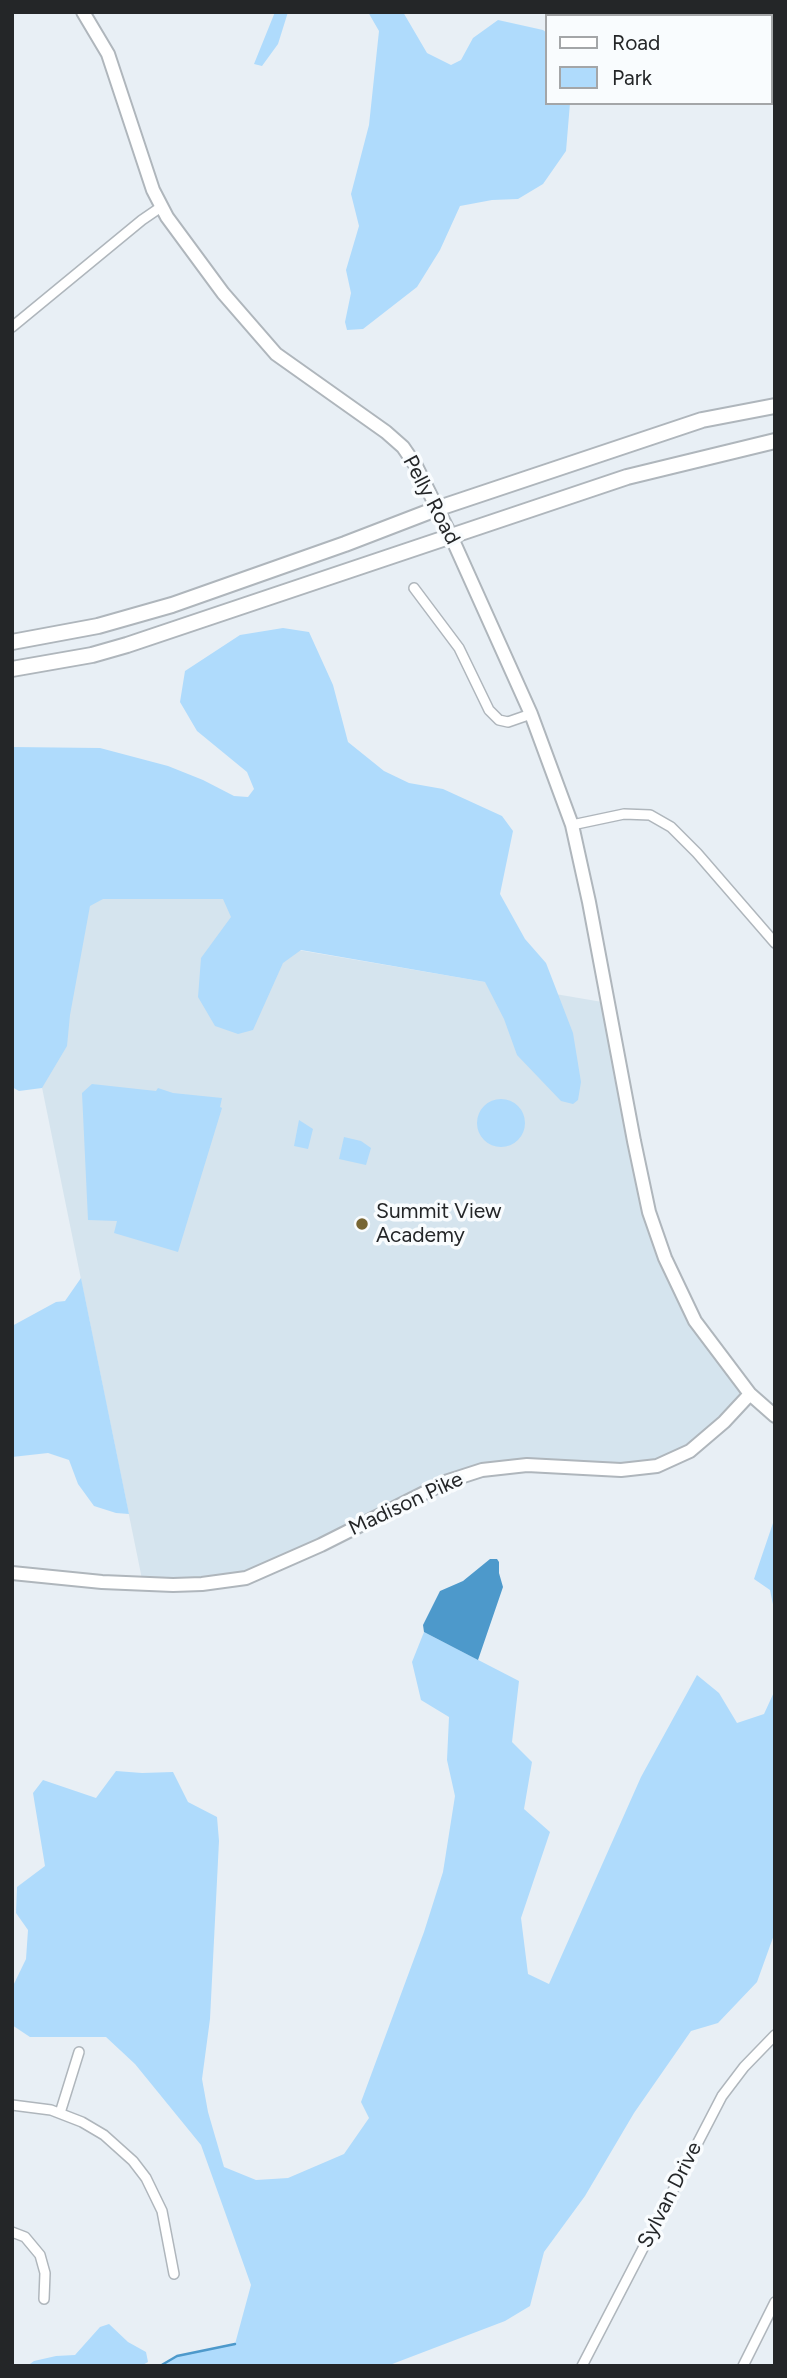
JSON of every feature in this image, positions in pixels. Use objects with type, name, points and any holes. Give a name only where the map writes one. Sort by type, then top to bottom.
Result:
[{"type":"main road","points":[[12,642],[99,626],[172,606],[436,509],[702,420],[775,406]]},
{"type":"main road","points":[[12,669],[92,656],[626,477],[775,441]]},
{"type":"street","name":"Pelly Road","points":[[83,12],[107,54],[161,207],[223,293],[276,354],[386,432],[402,447],[416,466],[451,536],[531,714],[572,825],[634,1141],[657,1236],[695,1321],[750,1394]]},
{"type":"street","points":[[12,327],[142,219],[161,207]]},
{"type":"street","points":[[414,588],[458,648],[489,710],[499,720],[508,722],[531,714]]},
{"type":"street","points":[[572,825],[628,814],[650,815],[671,827],[775,943]]},
{"type":"street","points":[[750,1394],[775,1416]]},
{"type":"street","name":"Madison Pike","points":[[12,1573],[102,1582],[173,1585],[246,1578],[321,1545],[448,1481],[482,1470],[527,1465],[635,1470],[675,1459],[690,1451],[724,1422],[750,1394]]},
{"type":"street","name":"Sylvan Drive","points":[[582,2366],[722,2096],[744,2067],[775,2035]]},
{"type":"street","points":[[60,2113],[79,2052]]},
{"type":"street","points":[[12,2105],[60,2113],[104,2135],[133,2161],[146,2178],[162,2211],[174,2274]]},
{"type":"street","points":[[12,2232],[25,2237],[40,2255],[45,2273],[44,2300]]},
{"type":"street","points":[[743,2366],[775,2302]]},
{"type":"shaded area","name":"Summit View Academy","points":[[12,886],[236,888],[251,942],[608,1003],[649,1212],[695,1321],[750,1394],[724,1422],[657,1466],[482,1470],[246,1578],[143,1584],[12,940]]},
{"type":"shaded area","points":[[490,1559],[497,1559],[499,1562],[503,1587],[478,1660],[424,1632],[423,1625],[440,1591],[463,1581]]},
{"type":"green space","points":[[275,12],[288,12],[278,44],[262,66],[254,64]]},
{"type":"green space","points":[[368,12],[403,12],[427,53],[451,65],[461,60],[473,38],[498,20],[543,30],[546,32],[546,105],[570,105],[566,151],[543,184],[518,199],[492,200],[460,206],[440,250],[417,287],[363,329],[347,330],[345,322],[351,293],[346,270],[359,226],[351,194],[369,125],[379,31]]},
{"type":"green space","points":[[283,628],[309,632],[333,685],[348,742],[384,771],[409,783],[443,789],[502,816],[513,831],[500,894],[525,939],[546,963],[573,1033],[581,1082],[578,1100],[573,1104],[561,1101],[517,1055],[504,1019],[485,982],[301,950],[283,963],[253,1030],[238,1034],[215,1026],[198,997],[201,958],[231,917],[223,899],[103,899],[90,906],[67,1046],[42,1088],[19,1091],[12,1087],[12,747],[100,748],[168,766],[234,796],[248,797],[254,789],[247,772],[197,731],[180,702],[185,671],[240,635]]},
{"type":"green space","points":[[92,1084],[156,1091],[158,1088],[173,1093],[222,1098],[222,1108],[178,1252],[114,1233],[117,1221],[88,1220],[82,1093]]},
{"type":"green space","points":[[501,1099],[518,1106],[525,1123],[518,1140],[501,1147],[484,1140],[477,1123],[484,1106]]},
{"type":"green space","points":[[299,1120],[313,1129],[308,1149],[294,1146]]},
{"type":"green space","points":[[344,1137],[361,1141],[371,1148],[366,1165],[339,1159]]},
{"type":"green space","points":[[81,1278],[129,1514],[94,1506],[78,1484],[69,1460],[48,1453],[12,1457],[12,1326],[56,1302],[65,1301]]},
{"type":"green space","points":[[773,1523],[775,1614],[770,1590],[754,1579]]},
{"type":"green space","points":[[424,1632],[519,1681],[512,1742],[532,1762],[524,1809],[550,1832],[521,1918],[528,1974],[549,1984],[641,1777],[697,1675],[719,1693],[737,1723],[764,1714],[775,1690],[775,1932],[757,1982],[718,2023],[691,2031],[634,2113],[585,2196],[544,2252],[530,2306],[505,2321],[387,2366],[160,2366],[177,2356],[235,2344],[251,2285],[201,2145],[135,2064],[106,2037],[30,2037],[12,2025],[12,1988],[26,1959],[28,1930],[16,1913],[17,1887],[45,1866],[33,1793],[43,1780],[96,1798],[116,1771],[173,1772],[188,1802],[217,1817],[219,1841],[210,2019],[202,2079],[208,2112],[224,2167],[256,2180],[288,2178],[344,2154],[369,2118],[361,2102],[424,1932],[443,1872],[455,1796],[447,1760],[449,1717],[421,1700],[412,1662]]},
{"type":"green space","points":[[109,2324],[128,2342],[146,2352],[148,2362],[141,2366],[27,2366],[34,2361],[75,2355],[100,2327]]},
{"type":"waterway","points":[[160,2366],[177,2356],[235,2344]]},
{"type":"place","name":"Summit View Academy","points":[[362,1224]]}]
